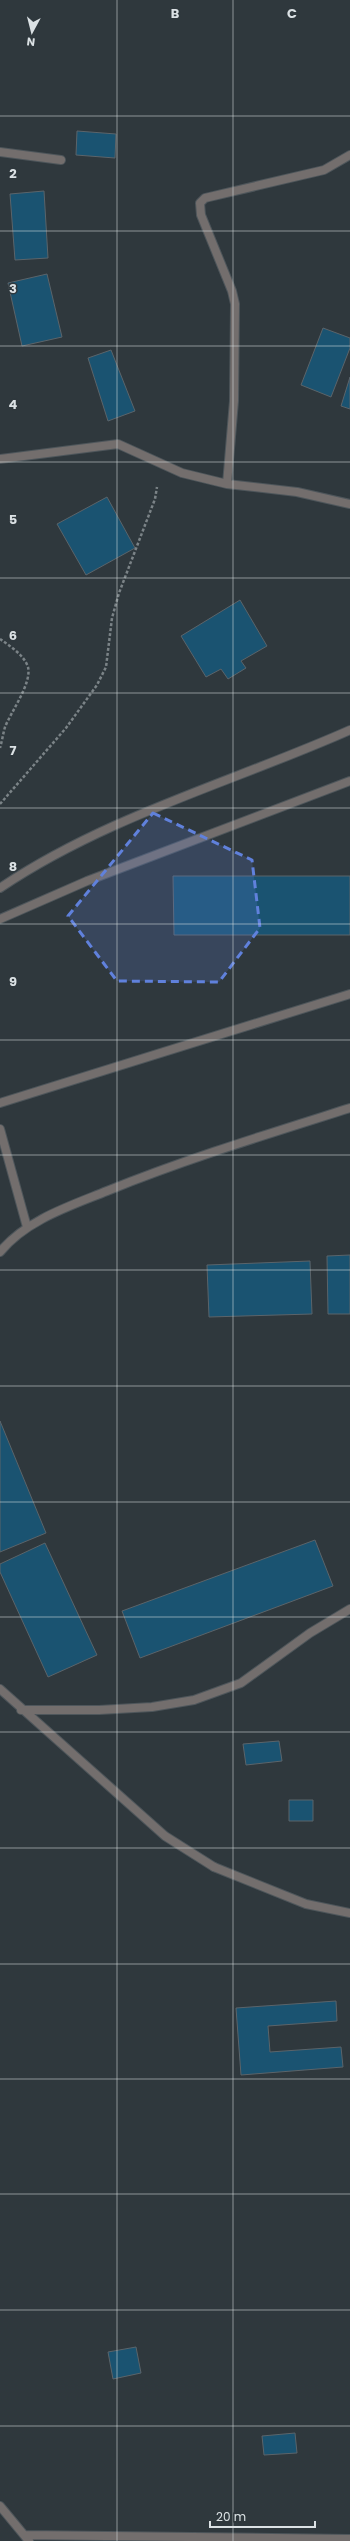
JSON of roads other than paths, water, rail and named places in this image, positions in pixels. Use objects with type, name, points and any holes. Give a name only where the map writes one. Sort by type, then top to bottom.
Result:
[{"type":"street","points":[[0,152],[61,160]]},
{"type":"street","points":[[228,484],[234,401],[235,304],[232,291],[201,215],[200,202],[205,198],[324,170],[350,155]]},
{"type":"street","points":[[0,459],[118,444],[130,448],[160,465],[182,473],[228,484],[297,492],[350,504]]},
{"type":"street","points":[[0,888],[35,864],[99,832],[350,730]]},
{"type":"street","points":[[0,920],[87,881],[350,781]]},
{"type":"street","points":[[0,1103],[350,994]]},
{"type":"street","points":[[0,1252],[27,1227],[71,1206],[169,1166],[350,1108]]},
{"type":"street","points":[[0,1129],[27,1227]]},
{"type":"street","points":[[21,1710],[99,1710],[152,1707],[194,1700],[241,1684],[310,1633],[350,1609]]},
{"type":"street","points":[[0,1689],[21,1710],[165,1836],[214,1867],[306,1904],[337,1912],[350,1913]]},
{"type":"street","points":[[0,2506],[27,2538],[350,2539]]}]
